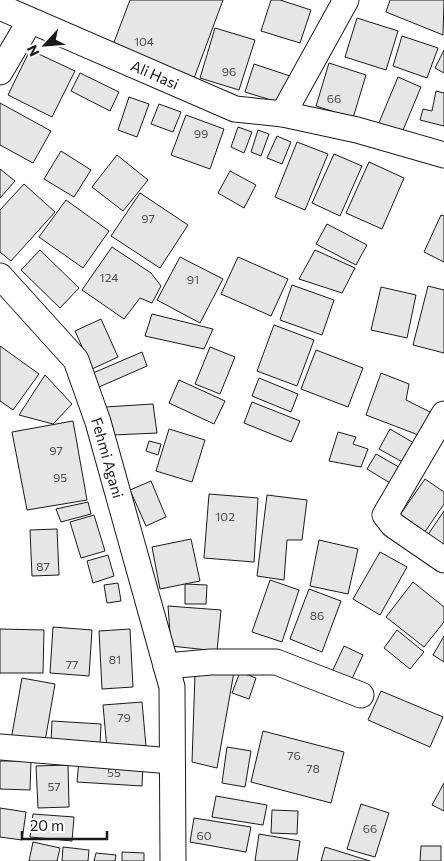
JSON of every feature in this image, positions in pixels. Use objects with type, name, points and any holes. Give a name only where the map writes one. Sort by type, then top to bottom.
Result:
[{"type":"street","points":[[282,114],[346,0]]},
{"type":"street","name":"Ali Hasi","points":[[0,7],[235,109],[282,114],[357,130],[444,155]]},
{"type":"street","points":[[0,72],[30,21]]},
{"type":"street","name":"Fehmi Agani","points":[[0,276],[76,360],[98,422],[172,687],[173,861]]},
{"type":"street","points":[[444,414],[385,515],[393,526],[444,560]]},
{"type":"street","points":[[166,666],[211,662],[276,662],[361,695]]},
{"type":"street","points":[[0,747],[172,761]]},
{"type":"building","points":[[130,0],[223,0],[193,81],[111,50]]},
{"type":"building","points":[[271,0],[280,0],[311,10],[300,43],[261,31]]},
{"type":"building","points":[[390,0],[444,0],[443,35],[386,12]]},
{"type":"building","points":[[357,18],[398,31],[386,70],[345,57]]},
{"type":"building","points":[[215,28],[255,40],[239,90],[200,78]]},
{"type":"building","points":[[402,36],[438,48],[427,78],[393,66]]},
{"type":"building","points":[[30,50],[75,71],[52,117],[8,95]]},
{"type":"building","points":[[444,50],[444,73],[435,68]]},
{"type":"building","points":[[329,63],[366,75],[353,118],[316,106]]},
{"type":"building","points":[[254,64],[293,77],[284,104],[245,92]]},
{"type":"building","points":[[80,73],[119,92],[110,111],[71,91]]},
{"type":"building","points":[[398,77],[421,87],[401,135],[378,125]]},
{"type":"building","points":[[436,91],[444,93],[444,126],[420,120],[423,109],[432,111]]},
{"type":"building","points":[[129,97],[149,104],[137,137],[118,130]]},
{"type":"building","points":[[0,103],[51,131],[33,163],[0,145]]},
{"type":"building","points":[[159,104],[181,112],[173,132],[151,124]]},
{"type":"building","points":[[186,115],[224,129],[210,169],[171,155]]},
{"type":"building","points":[[238,127],[252,132],[244,153],[231,147]]},
{"type":"building","points":[[258,130],[269,134],[261,156],[251,152]]},
{"type":"building","points":[[277,136],[291,142],[282,164],[267,158]]},
{"type":"building","points":[[297,142],[328,154],[305,210],[275,197]]},
{"type":"building","points":[[61,151],[91,170],[74,197],[44,179]]},
{"type":"building","points":[[334,154],[362,166],[340,216],[312,203]]},
{"type":"building","points":[[117,155],[148,180],[123,211],[92,187]]},
{"type":"building","points":[[369,162],[404,178],[382,229],[346,213]]},
{"type":"building","points":[[0,169],[15,181],[0,198]]},
{"type":"building","points":[[230,171],[256,185],[244,208],[218,193]]},
{"type":"building","points":[[24,184],[55,212],[11,261],[0,252],[0,210]]},
{"type":"building","points":[[140,193],[188,225],[160,268],[111,236]]},
{"type":"building","points":[[66,200],[109,231],[83,268],[39,237]]},
{"type":"building","points":[[441,215],[444,216],[444,262],[424,252]]},
{"type":"building","points":[[327,224],[367,245],[356,265],[316,244]]},
{"type":"building","points":[[112,247],[151,273],[161,286],[152,303],[140,298],[124,319],[82,290]]},
{"type":"building","points":[[40,250],[79,288],[60,308],[21,270]]},
{"type":"building","points":[[315,250],[355,268],[342,293],[299,279]]},
{"type":"building","points":[[180,257],[223,279],[200,323],[157,300]]},
{"type":"building","points":[[238,257],[288,279],[271,316],[221,294]]},
{"type":"building","points":[[292,285],[334,300],[322,335],[280,320]]},
{"type":"building","points":[[428,286],[444,290],[444,353],[413,345]]},
{"type":"building","points":[[381,287],[416,295],[407,338],[371,330]]},
{"type":"building","points":[[152,314],[213,329],[204,349],[145,336]]},
{"type":"building","points":[[101,319],[118,357],[92,369],[75,331]]},
{"type":"building","points":[[274,325],[314,340],[297,386],[257,371]]},
{"type":"building","points":[[0,346],[39,374],[13,410],[0,401]]},
{"type":"building","points":[[210,347],[235,357],[220,394],[195,384]]},
{"type":"building","points":[[316,350],[363,368],[348,407],[301,389]]},
{"type":"building","points":[[142,352],[147,366],[99,387],[93,373]]},
{"type":"building","points":[[381,373],[409,384],[406,400],[430,412],[421,436],[366,415]]},
{"type":"building","points":[[45,375],[72,404],[53,424],[19,415]]},
{"type":"building","points":[[259,378],[298,394],[291,412],[252,396]]},
{"type":"building","points":[[179,380],[225,401],[214,424],[169,403]]},
{"type":"building","points":[[252,402],[300,421],[291,442],[244,423]]},
{"type":"building","points":[[153,404],[157,433],[113,435],[105,407]]},
{"type":"building","points":[[73,421],[87,500],[27,510],[12,432]]},
{"type":"building","points":[[169,429],[205,440],[192,482],[156,471]]},
{"type":"building","points":[[390,429],[419,446],[408,465],[379,449]]},
{"type":"building","points":[[338,432],[356,437],[353,444],[368,449],[361,467],[329,461]]},
{"type":"building","points":[[149,441],[161,444],[158,455],[146,451]]},
{"type":"building","points":[[376,454],[404,470],[395,486],[367,469]]},
{"type":"building","points":[[425,479],[444,492],[444,504],[420,539],[395,522]]},
{"type":"building","points":[[151,481],[166,517],[146,526],[130,490]]},
{"type":"building","points":[[209,494],[258,498],[254,562],[204,558]]},
{"type":"building","points":[[267,495],[307,500],[302,540],[287,540],[284,580],[257,576]]},
{"type":"building","points":[[88,502],[91,514],[61,522],[56,509]]},
{"type":"building","points":[[444,511],[444,552],[425,539]]},
{"type":"building","points":[[94,515],[105,551],[81,558],[70,522]]},
{"type":"building","points":[[57,529],[59,575],[32,576],[30,530]]},
{"type":"building","points":[[191,539],[200,581],[160,589],[152,547]]},
{"type":"building","points":[[319,540],[358,549],[348,594],[310,586]]},
{"type":"building","points":[[380,552],[407,567],[380,615],[353,599]]},
{"type":"building","points":[[108,555],[114,576],[93,583],[87,561]]},
{"type":"building","points":[[270,580],[299,590],[282,642],[252,632]]},
{"type":"building","points":[[413,582],[444,607],[444,622],[424,647],[386,617]]},
{"type":"building","points":[[118,583],[121,601],[107,603],[104,585]]},
{"type":"building","points":[[185,584],[207,585],[206,604],[185,604]]},
{"type":"building","points":[[309,589],[341,601],[322,652],[290,639]]},
{"type":"building","points":[[168,606],[221,610],[217,651],[171,646]]},
{"type":"building","points":[[53,627],[92,630],[89,676],[50,673]]},
{"type":"building","points":[[0,629],[44,630],[43,673],[0,673]]},
{"type":"building","points":[[130,629],[133,687],[102,689],[99,631]]},
{"type":"building","points":[[397,630],[424,652],[410,669],[384,648]]},
{"type":"building","points":[[444,636],[444,662],[433,655]]},
{"type":"building","points":[[344,646],[363,655],[351,681],[332,672]]},
{"type":"building","points":[[234,672],[217,768],[192,762],[195,674]]},
{"type":"building","points":[[240,672],[256,678],[249,699],[232,693]]},
{"type":"building","points":[[22,678],[55,684],[44,747],[11,740]]},
{"type":"building","points":[[381,691],[443,717],[430,747],[368,720]]},
{"type":"building","points":[[142,702],[146,746],[107,749],[103,705]]},
{"type":"building","points":[[52,721],[101,724],[100,746],[51,742]]},
{"type":"building","points":[[263,731],[344,752],[331,803],[251,782]]},
{"type":"building","points":[[227,747],[251,751],[245,787],[222,783]]},
{"type":"building","points":[[79,760],[143,765],[142,786],[77,782]]},
{"type":"building","points":[[0,761],[31,761],[30,790],[0,789]]},
{"type":"building","points":[[68,765],[69,807],[38,808],[36,766]]},
{"type":"building","points":[[444,783],[444,811],[432,805]]},
{"type":"building","points":[[216,796],[267,805],[263,825],[212,817]]},
{"type":"building","points":[[361,804],[389,813],[375,857],[347,849]]},
{"type":"building","points":[[0,808],[26,812],[22,840],[0,837]]},
{"type":"building","points":[[272,810],[298,811],[297,834],[271,833]]},
{"type":"building","points":[[33,814],[74,817],[72,841],[30,837]]},
{"type":"building","points":[[194,818],[251,827],[246,852],[190,842]]},
{"type":"building","points":[[259,834],[300,841],[297,861],[255,861]]},
{"type":"building","points":[[33,842],[60,848],[57,861],[29,861]]},
{"type":"building","points":[[421,846],[441,846],[441,861],[420,861]]},
{"type":"building","points":[[63,847],[89,850],[88,861],[62,861]]},
{"type":"building","points":[[325,847],[370,861],[321,861]]},
{"type":"building","points":[[122,852],[144,853],[144,861],[122,861]]},
{"type":"building","points":[[96,853],[116,855],[115,861],[94,861]]}]
